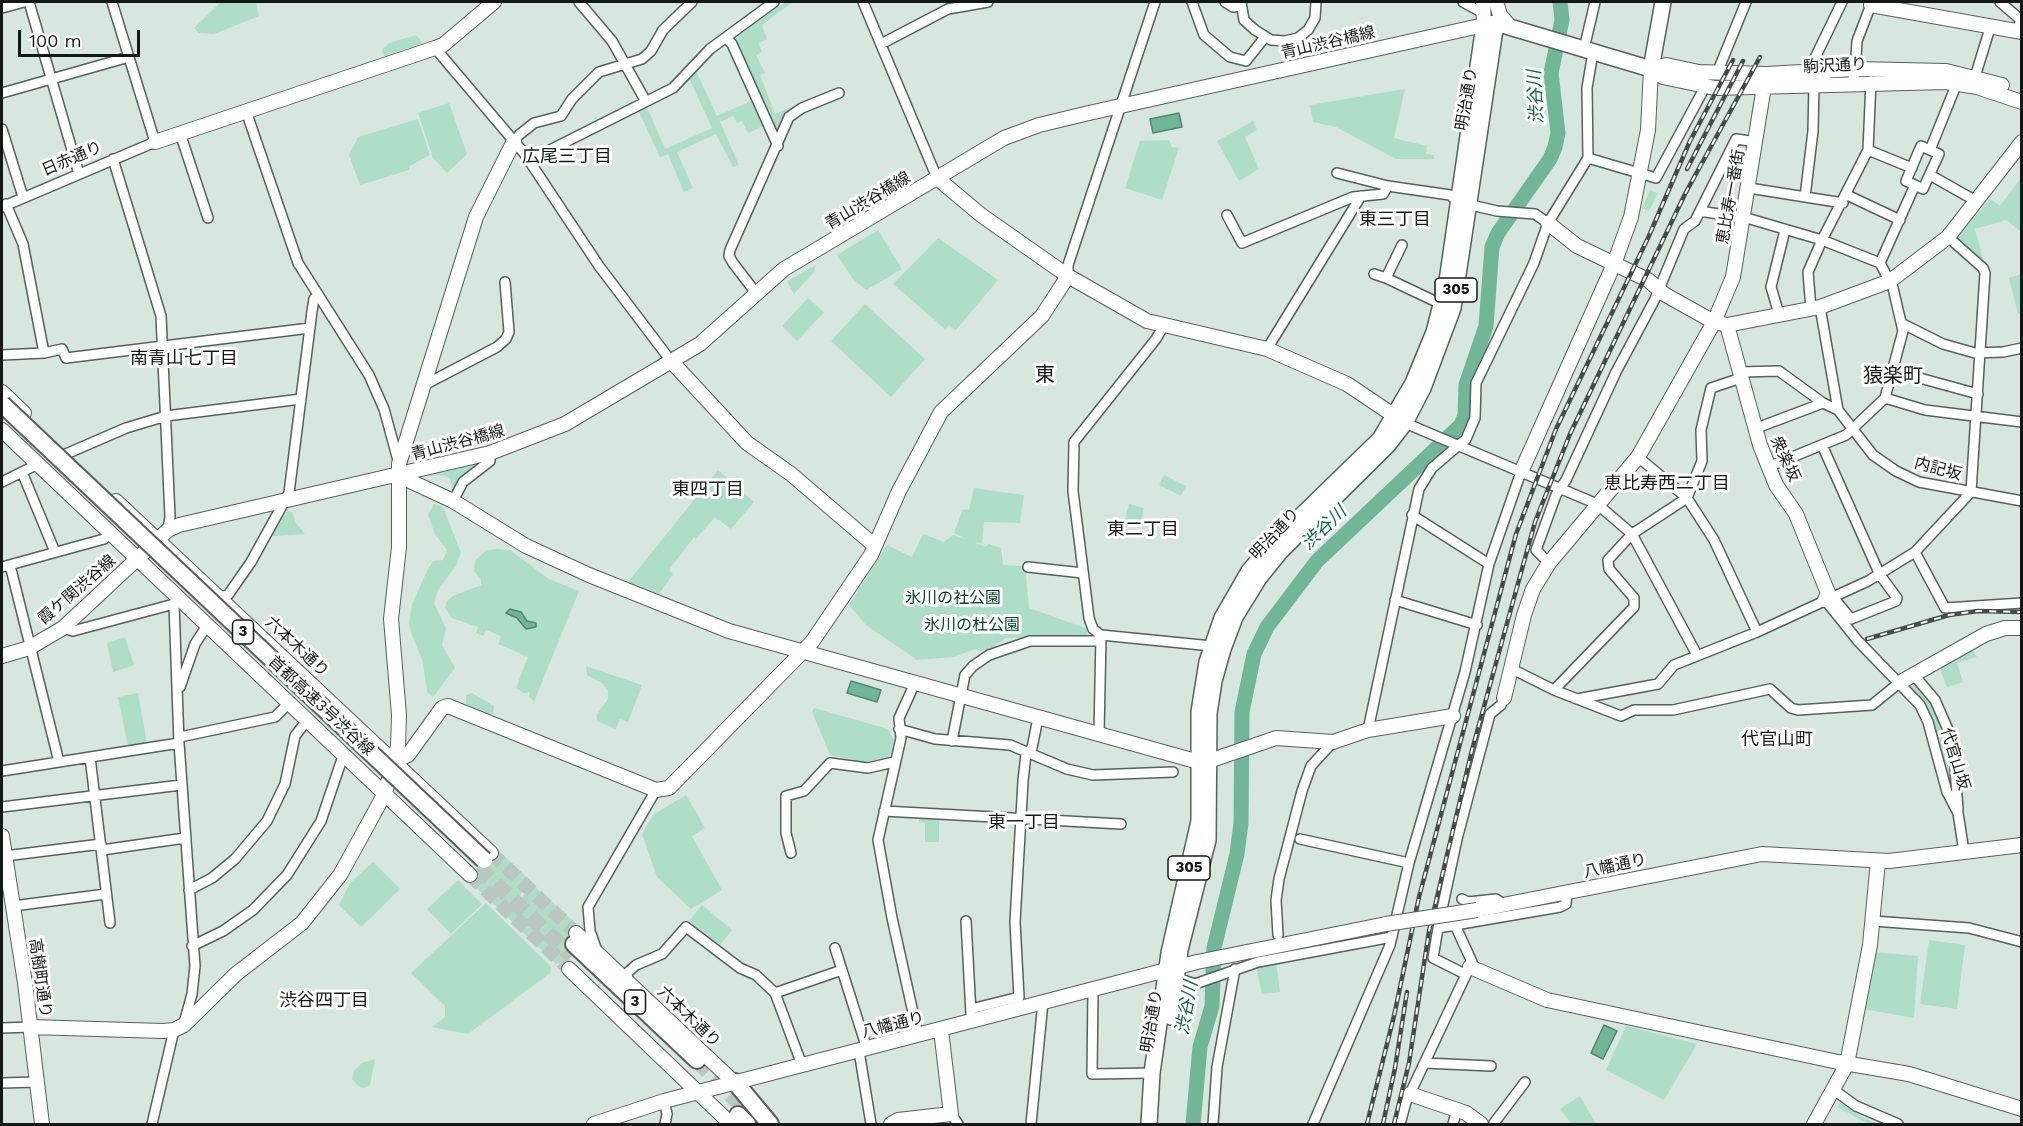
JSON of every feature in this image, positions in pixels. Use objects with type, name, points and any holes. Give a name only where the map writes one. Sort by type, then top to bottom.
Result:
[{"type":"highway","name":"首都高速3号渋谷線","points":[[2,404],[481,863]]},
{"type":"highway","name":"首都高速3号渋谷線","points":[[2,418],[481,863]]},
{"type":"highway","name":"3","points":[[573,951],[693,1063]]},
{"type":"highway","points":[[735,1082],[770,1125]]},
{"type":"highway","points":[[740,1118],[760,1125]]},
{"type":"main road","points":[[1651,69],[1663,2]]},
{"type":"main road","name":"駒沢通り","points":[[1493,14],[1550,40],[1651,69]]},
{"type":"main road","name":"明治通り","points":[[1149,1125],[1152,1073],[1173,973],[1208,840],[1200,695],[1212,646],[1229,604],[1257,561],[1400,420],[1443,305],[1463,203],[1493,14]]},
{"type":"main road","name":"明治通り","points":[[1204,762],[1214,681],[1225,641],[1243,602],[1272,561],[1378,456],[1434,361],[1453,308],[1463,203]]},
{"type":"main road","name":"明治通り","points":[[1159,1125],[1163,1059],[1173,973]]},
{"type":"street","points":[[2,8],[27,2],[79,174]]},
{"type":"street","points":[[112,2],[155,142],[443,45],[494,2]]},
{"type":"street","points":[[579,2],[612,41],[645,100]]},
{"type":"street","points":[[398,469],[476,217],[517,138],[534,123],[561,116],[572,99],[599,72],[642,59],[651,51],[663,30],[692,2]]},
{"type":"street","points":[[530,160],[645,100],[673,88],[710,49],[774,2]]},
{"type":"street","points":[[863,2],[936,178],[981,215],[1068,276],[1146,321],[1163,327],[1267,349],[1347,384],[1400,420],[1442,440],[1597,504],[1632,534],[1697,656]]},
{"type":"street","points":[[881,44],[948,9],[988,2]]},
{"type":"street","points":[[395,761],[408,755],[442,708],[450,706],[656,790],[665,790],[672,786],[802,652],[875,546],[899,491],[941,412],[1042,316],[1068,276],[1068,265],[1155,2]]},
{"type":"street","points":[[1192,2],[1204,35],[1230,57],[1246,60],[1265,38]]},
{"type":"street","points":[[1225,2],[1233,8],[1241,4],[1244,20],[1265,38],[1285,41],[1305,34],[1315,18],[1316,2]]},
{"type":"street","points":[[1463,2],[1493,14]]},
{"type":"street","points":[[1368,730],[1419,489],[1432,468],[1457,446],[1475,418],[1476,383],[1538,254],[1548,223],[1588,158],[1588,50],[1595,2]]},
{"type":"street","points":[[1717,73],[1746,2]]},
{"type":"street","points":[[1832,84],[1814,70],[1814,60],[1842,2]]},
{"type":"street","points":[[1853,76],[1857,41],[1871,3],[2019,32],[2021,20],[2000,2]]},
{"type":"street","name":"青山渋谷橋線","points":[[163,535],[179,525],[310,495],[398,469],[490,453],[565,424],[671,362],[715,333],[784,269],[988,147],[1022,131],[1493,14]]},
{"type":"street","points":[[1975,77],[1990,28]]},
{"type":"street","points":[[726,38],[732,44],[778,146]]},
{"type":"street","points":[[435,48],[517,138],[599,266],[671,362],[747,443],[791,474],[875,546]]},
{"type":"street","points":[[2,93],[129,57]]},
{"type":"street","name":"駒沢通り","points":[[1651,69],[1666,65],[1766,81],[1814,85],[1832,84],[1853,76]]},
{"type":"street","points":[[1313,1125],[1385,962],[1389,931],[1453,716],[1477,625],[1489,564],[1521,472],[1614,264],[1631,217],[1648,130],[1651,69]]},
{"type":"street","name":"駒沢通り","points":[[1651,69],[1663,77],[1705,87],[1766,81],[1814,70],[1853,76],[1946,71],[1975,77],[2022,92]]},
{"type":"street","points":[[1838,410],[1808,272],[1868,150],[1873,76]]},
{"type":"street","name":"駒沢通り","points":[[1873,76],[1957,84],[2022,102]]},
{"type":"street","name":"恵比寿一番街","points":[[1503,698],[1528,602],[1549,563],[1638,457],[1721,323],[1733,277],[1744,218],[1766,81]]},
{"type":"street","points":[[1930,150],[1957,84]]},
{"type":"street","points":[[1805,197],[1813,130],[1814,85]]},
{"type":"street","points":[[1588,158],[1656,178],[1705,87]]},
{"type":"street","points":[[756,293],[733,263],[729,256],[730,250],[778,146],[781,130],[789,117],[802,108],[839,93]]},
{"type":"street","points":[[2,1028],[179,1028],[236,974],[297,927],[315,907],[340,875],[385,793],[395,761],[399,715],[390,619],[399,547],[398,469],[384,409],[369,375],[298,263],[246,111]]},
{"type":"street","points":[[2,129],[23,197]]},
{"type":"street","points":[[180,133],[208,218]]},
{"type":"street","points":[[1549,563],[1536,550],[1561,488],[1616,372],[1660,288],[1661,279],[1684,229],[1695,221],[1736,139],[1757,142]]},
{"type":"street","name":"日赤通り","points":[[4,205],[155,142]]},
{"type":"street","points":[[1337,173],[1388,186],[1450,195],[1463,203],[1534,214],[1577,246],[1660,288],[1664,294],[1721,323],[1815,308],[1890,281],[1948,237],[2022,142]]},
{"type":"street","points":[[1921,146],[1939,154],[1923,189],[1906,181],[1912,168],[1921,146]]},
{"type":"street","points":[[1868,150],[1912,168]]},
{"type":"street","points":[[113,159],[161,316],[171,524],[163,535]]},
{"type":"street","points":[[1930,175],[1976,201]]},
{"type":"street","points":[[1880,263],[1915,185]]},
{"type":"street","points":[[1227,215],[1242,243],[1298,218],[1361,196],[1383,194],[1388,186]]},
{"type":"street","points":[[1749,188],[1805,197],[1845,199],[1899,220]]},
{"type":"street","points":[[1267,349],[1361,196]]},
{"type":"street","points":[[4,205],[23,244],[44,353]]},
{"type":"street","points":[[1700,211],[1744,218],[1822,240],[1880,263],[1890,281],[1903,324],[1894,371],[1885,398],[1846,435],[1768,467]]},
{"type":"street","points":[[1779,314],[1771,287],[1785,230]]},
{"type":"street","points":[[1578,699],[1659,684],[1674,665],[1757,632],[1880,575],[1915,552],[1971,492],[1985,273],[1983,268],[1948,237]]},
{"type":"street","points":[[1386,278],[1402,245]]},
{"type":"street","points":[[1374,274],[1443,305]]},
{"type":"street","points":[[424,381],[430,382],[497,347],[507,339],[509,332],[505,282]]},
{"type":"street","points":[[219,597],[228,595],[251,562],[285,501],[291,483],[314,299],[317,296]]},
{"type":"street","name":"衆楽坂","points":[[1721,323],[1740,375],[1754,429],[1768,467],[1776,485],[1796,514],[1829,599]]},
{"type":"street","points":[[1903,324],[1943,344],[1980,353],[2022,348]]},
{"type":"street","points":[[1099,734],[1101,637],[1093,629],[1089,618],[1073,491],[1074,442],[1156,339],[1163,327]]},
{"type":"street","points":[[2,355],[44,353],[62,349],[66,358],[310,328]]},
{"type":"street","points":[[1554,690],[1634,607],[1634,598],[1607,564],[1632,534],[1687,498],[1702,461],[1701,430],[1711,388],[1740,375],[1779,371],[1823,403],[1838,410]]},
{"type":"street","points":[[1894,371],[1978,394]]},
{"type":"street","name":"六本木通り","points":[[2,392],[88,475],[163,535],[219,597],[395,761],[481,863]]},
{"type":"street","points":[[1885,398],[1925,410],[2022,422]]},
{"type":"street","points":[[66,454],[126,428],[166,416],[301,399]]},
{"type":"street","points":[[1754,429],[1823,403]]},
{"type":"street","name":"内記坂","points":[[1838,410],[1873,455],[1896,471],[1931,485],[2022,501]]},
{"type":"street","points":[[2,412],[143,554],[177,601],[208,624],[385,793],[481,863]]},
{"type":"street","points":[[2,430],[107,528],[143,554],[208,608],[208,624],[195,644],[179,689]]},
{"type":"street","points":[[1822,446],[1880,575],[1897,598],[1896,601],[1851,619],[1829,599]]},
{"type":"street","points":[[453,501],[463,482],[490,461],[490,453]]},
{"type":"street","points":[[1638,457],[1687,498],[1714,540],[1757,632]]},
{"type":"street","points":[[2,482],[38,464]]},
{"type":"street","points":[[398,469],[526,546],[589,575],[729,631],[1204,762],[1280,737],[1333,742],[1368,730],[1453,716]]},
{"type":"street","points":[[22,472],[55,552]]},
{"type":"street","points":[[88,475],[95,496],[141,539],[143,554]]},
{"type":"street","points":[[1412,515],[1489,564]]},
{"type":"street","points":[[59,762],[31,647],[6,566],[104,538],[108,535],[107,528]]},
{"type":"street","name":"霞ケ関渋谷線","points":[[2,656],[31,647],[63,628],[163,535]]},
{"type":"street","points":[[1915,552],[1945,608],[2022,603]]},
{"type":"street","points":[[1028,567],[1083,573]]},
{"type":"street","name":"代官山坂","points":[[1829,599],[1858,641],[1915,698],[1925,713],[1947,792],[1958,813],[1964,852]]},
{"type":"street","points":[[1395,600],[1477,625]]},
{"type":"street","points":[[63,628],[73,631],[177,601]]},
{"type":"street","points":[[152,1125],[179,1028],[195,981],[181,785],[177,601]]},
{"type":"street","points":[[1510,668],[1554,690],[1625,716],[1634,710],[1673,710],[1770,689],[1791,708],[1798,710],[1872,705],[1913,674],[1986,634],[2004,628],[2022,628]]},
{"type":"street","points":[[952,741],[967,672],[989,655],[1030,641],[1095,641],[1101,637],[1212,646]]},
{"type":"street","points":[[1913,674],[1935,700],[1949,732],[1955,763],[1958,813]]},
{"type":"street","points":[[915,683],[899,718],[901,738],[878,840],[895,932],[918,1035]]},
{"type":"street","points":[[1503,698],[1501,705],[1490,714],[1455,847],[1433,958],[1547,1000],[1847,1064],[1909,1074],[2022,1109]]},
{"type":"street","points":[[332,701],[355,742],[390,778]]},
{"type":"street","points":[[2,771],[180,740],[275,717],[290,702]]},
{"type":"street","points":[[966,921],[971,1016],[1019,997],[1015,922],[1020,819],[1028,752],[1032,748],[1038,718]]},
{"type":"street","points":[[189,890],[223,870],[255,839],[274,810],[285,784],[295,736],[308,719]]},
{"type":"street","points":[[899,729],[935,740],[1010,745],[1067,769],[1093,775],[1173,772]]},
{"type":"street","points":[[1278,935],[1276,900],[1302,791],[1311,766],[1333,742]]},
{"type":"street","points":[[192,946],[223,931],[253,910],[287,875],[321,821],[341,762],[347,756]]},
{"type":"street","points":[[90,757],[110,923]]},
{"type":"street","points":[[790,853],[786,833],[786,796],[804,791],[830,763],[868,768],[894,762]]},
{"type":"street","points":[[2,807],[181,785]]},
{"type":"street","points":[[599,954],[590,931],[588,907],[656,790]]},
{"type":"street","points":[[884,811],[1122,824]]},
{"type":"street","name":"高樹町通り","points":[[2,836],[42,1125]]},
{"type":"street","points":[[5,856],[185,838]]},
{"type":"street","points":[[1300,839],[1409,863]]},
{"type":"street","name":"八幡通り","points":[[594,1125],[664,1101],[941,1030],[971,1016],[1173,973],[1202,961],[1389,931],[1477,910],[1762,854],[1878,861],[2022,845]]},
{"type":"street","points":[[1814,1125],[1847,1064],[1873,921],[1878,861]]},
{"type":"street","points":[[1438,928],[1560,907],[1566,904],[1568,893]]},
{"type":"street","points":[[13,906],[106,894]]},
{"type":"street","points":[[1462,899],[1468,902],[1496,899],[1506,905]]},
{"type":"street","points":[[1873,921],[1969,928],[2022,942]]},
{"type":"street","points":[[1400,1125],[1410,1094],[1467,971],[1471,957],[1455,925]]},
{"type":"street","points":[[628,981],[627,973],[636,964],[662,954],[686,927],[740,968],[756,975],[775,993],[802,1065]]},
{"type":"street","points":[[1173,973],[1190,985],[1258,962],[1389,931]]},
{"type":"street","points":[[835,948],[863,1050],[871,1125]]},
{"type":"street","points":[[573,951],[699,1092],[740,1118]]},
{"type":"street","name":"六本木通り","points":[[573,951],[599,954],[779,1125]]},
{"type":"street","points":[[1212,1125],[1217,1067],[1235,969]]},
{"type":"street","points":[[775,993],[842,970]]},
{"type":"street","points":[[1093,990],[1092,1074],[1152,1073]]},
{"type":"street","points":[[1031,1125],[1043,1002]]},
{"type":"street","points":[[891,1125],[898,1120],[955,1119],[941,1030]]},
{"type":"street","points":[[1425,1063],[1491,1066]]},
{"type":"street","points":[[2,1083],[37,1082]]},
{"type":"street","points":[[1410,1094],[1457,1109],[1488,1124],[1525,1082]]},
{"type":"street","points":[[1834,1090],[1856,1106],[1898,1125]]},
{"type":"street","points":[[664,1101],[667,1114],[665,1125]]},
{"type":"street","points":[[1454,1125],[1457,1109]]},
{"type":"green space","points":[[221,2],[256,2],[259,16],[214,34],[199,33],[194,28]]},
{"type":"green space","points":[[774,2],[780,6],[786,2],[793,2],[762,25],[767,39],[759,43],[762,52],[756,55],[765,73],[760,75],[775,114],[793,106],[794,108],[775,131],[734,40],[743,33],[747,24]]},
{"type":"green space","points":[[416,35],[423,43],[384,56],[382,49],[389,43]]},
{"type":"green space","points":[[696,71],[717,116],[751,101],[764,126],[748,133],[742,121],[737,123],[733,116],[720,122],[739,165],[733,167],[716,134],[677,152],[693,188],[684,192],[668,154],[660,157],[637,108],[646,105],[665,149],[712,128],[689,78]]},
{"type":"green space","points":[[1405,89],[1394,138],[1427,146],[1426,154],[1434,155],[1434,159],[1396,159],[1336,127],[1313,122],[1310,105]]},
{"type":"green space","points":[[449,103],[467,154],[447,173],[433,158],[418,113]]},
{"type":"green space","points":[[418,119],[430,155],[410,166],[409,170],[360,185],[349,155],[358,137]]},
{"type":"green space","points":[[1253,121],[1257,130],[1245,137],[1259,169],[1239,181],[1217,141]]},
{"type":"green space","points":[[1169,140],[1172,147],[1179,148],[1162,200],[1125,188],[1140,141]]},
{"type":"green space","points":[[2021,178],[2021,232],[2006,220],[1975,229],[1983,258],[1978,259],[1957,238],[1990,199],[2000,206]]},
{"type":"green space","points":[[1650,190],[1658,193],[1649,211],[1642,208]]},
{"type":"green space","points":[[878,230],[902,269],[866,290],[853,279],[837,255]]},
{"type":"green space","points":[[938,238],[998,280],[956,330],[949,325],[945,329],[893,284]]},
{"type":"green space","points":[[816,265],[814,272],[794,294],[787,281]]},
{"type":"green space","points":[[2021,274],[2021,313],[2018,314],[2009,278]]},
{"type":"green space","points":[[808,298],[824,312],[797,341],[782,326]]},
{"type":"green space","points":[[865,304],[925,359],[891,397],[831,341]]},
{"type":"green space","points":[[477,464],[479,467],[453,489],[450,479],[444,475],[429,476]]},
{"type":"green space","points":[[718,470],[754,502],[731,529],[715,517],[696,539],[694,537],[669,570],[673,574],[659,594],[628,582]]},
{"type":"green space","points":[[1164,475],[1186,486],[1181,496],[1159,485]]},
{"type":"green space","name":"氷川の社公園","points":[[974,488],[1024,495],[1020,523],[984,522],[982,544],[974,542],[985,547],[989,544],[1001,548],[1003,565],[1025,566],[1029,608],[1088,629],[1087,637],[1006,638],[995,646],[981,651],[975,649],[954,657],[917,660],[866,625],[849,605],[887,545],[912,557],[923,534],[944,542],[953,535],[966,539],[954,533],[963,509],[969,510]]},
{"type":"green space","points":[[434,504],[443,507],[461,553],[456,566],[438,590],[434,603],[446,628],[442,645],[455,668],[433,697],[427,692],[423,662],[409,623],[412,604],[427,571],[433,561],[443,560],[447,550],[435,534],[428,515]]},
{"type":"green space","points":[[1129,504],[1144,508],[1140,524],[1125,520]]},
{"type":"green space","points":[[287,511],[292,512],[296,523],[305,534],[271,536]]},
{"type":"green space","points":[[486,550],[510,550],[549,579],[579,591],[534,702],[529,696],[530,692],[524,693],[516,688],[528,657],[498,644],[501,636],[486,630],[483,636],[476,633],[478,627],[452,618],[445,608],[447,601],[453,596],[481,585],[481,580],[474,571],[475,561]]},
{"type":"green space","points":[[125,637],[134,665],[113,672],[107,643]]},
{"type":"green space","points":[[1972,650],[1977,657],[1957,663],[1963,682],[1947,687],[1941,672],[1942,666]]},
{"type":"green space","points":[[586,666],[642,685],[628,722],[620,719],[616,729],[597,721],[597,714],[608,699],[608,691],[602,683],[587,675]]},
{"type":"green space","points":[[1917,684],[1936,707],[1949,743],[1955,792],[1950,792],[1917,696],[1911,688]]},
{"type":"green space","points":[[138,693],[147,743],[128,746],[118,697]]},
{"type":"green space","points":[[472,693],[494,706],[493,714],[486,714],[466,704],[466,695]]},
{"type":"green space","points":[[814,708],[888,729],[894,740],[889,758],[864,762],[830,755],[812,712]]},
{"type":"green space","points":[[686,795],[705,828],[692,836],[722,890],[691,909],[657,877],[642,834],[654,814]]},
{"type":"green space","points":[[919,816],[939,816],[939,842],[925,842],[925,823],[919,822]]},
{"type":"green space","points":[[501,853],[532,882],[503,913],[472,884]]},
{"type":"green space","points":[[373,862],[400,889],[361,927],[339,905],[350,883]]},
{"type":"green space","points":[[458,880],[482,904],[451,934],[427,909]]},
{"type":"green space","points":[[533,885],[572,920],[566,961],[556,964],[505,915]]},
{"type":"green space","points":[[486,903],[551,967],[550,973],[468,1034],[432,1027],[445,1017],[445,1006],[411,973]]},
{"type":"green space","points":[[702,905],[732,930],[720,945],[689,921]]},
{"type":"green space","points":[[1929,940],[1965,945],[1957,1009],[1920,1004]]},
{"type":"green space","points":[[1873,952],[1918,956],[1914,1018],[1863,1009]]},
{"type":"green space","points":[[1276,962],[1280,992],[1262,994],[1256,966]]},
{"type":"green space","points":[[1626,1026],[1697,1044],[1664,1100],[1606,1070]]},
{"type":"green space","points":[[375,1059],[370,1085],[364,1088],[358,1086],[352,1079],[354,1071],[362,1063]]},
{"type":"green space","points":[[1580,1096],[1596,1124],[1572,1124],[1560,1109]]},
{"type":"green space","points":[[1840,1103],[1862,1117],[1879,1124],[1867,1123],[1837,1107]]},
{"type":"shaded area","points":[[1179,113],[1182,127],[1153,133],[1150,119]]},
{"type":"shaded area","points":[[510,609],[521,612],[527,621],[536,623],[536,627],[526,629],[517,618],[506,613]]},
{"type":"shaded area","points":[[851,681],[881,690],[877,702],[847,693]]},
{"type":"shaded area","points":[[1604,1025],[1617,1031],[1603,1059],[1591,1053]]},
{"type":"waterway","name":"渋谷川","points":[[1193,1124],[1200,1047],[1212,1006],[1214,948],[1237,854],[1241,823],[1242,712],[1254,654],[1267,627],[1317,561],[1461,425],[1465,415],[1466,385],[1486,326],[1492,247],[1498,233],[1550,159],[1555,147],[1558,133],[1551,73],[1562,20],[1560,2]]},
{"type":"tunnel","points":[[491,853],[576,933]]},
{"type":"tunnel","points":[[478,867],[572,956]]},
{"type":"tunnel","points":[[470,875],[569,969]]},
{"type":"tunnel","points":[[697,1060],[745,1109]]},
{"type":"railway","points":[[1394,1124],[1409,1063],[1429,931],[1472,750],[1535,522],[1570,434],[1685,194],[1760,57]]},
{"type":"railway","points":[[1367,1124],[1394,1016],[1419,897],[1516,534],[1556,429],[1648,238],[1690,141],[1733,60]]},
{"type":"railway","points":[[1687,169],[1743,61]]},
{"type":"railway","points":[[1867,639],[1949,615],[1978,611],[2022,612]]},
{"type":"railway","points":[[1383,1124],[1407,992]]},
{"type":"district","name":"広尾三丁目","points":[[567,157]]},
{"type":"district","name":"東三丁目","points":[[1395,220]]},
{"type":"district","name":"南青山七丁目","points":[[184,359]]},
{"type":"district","name":"東","points":[[1045,375]]},
{"type":"district","name":"猿楽町","points":[[1893,376]]},
{"type":"district","name":"恵比寿西二丁目","points":[[1667,484]]},
{"type":"district","name":"東四丁目","points":[[708,490]]},
{"type":"district","name":"東二丁目","points":[[1143,530]]},
{"type":"district","name":"代官山町","points":[[1777,740]]},
{"type":"district","name":"東一丁目","points":[[1024,823]]},
{"type":"district","name":"渋谷四丁目","points":[[324,1001]]},
{"type":"park label","name":"氷川の杜公園","points":[[972,625]]}]
